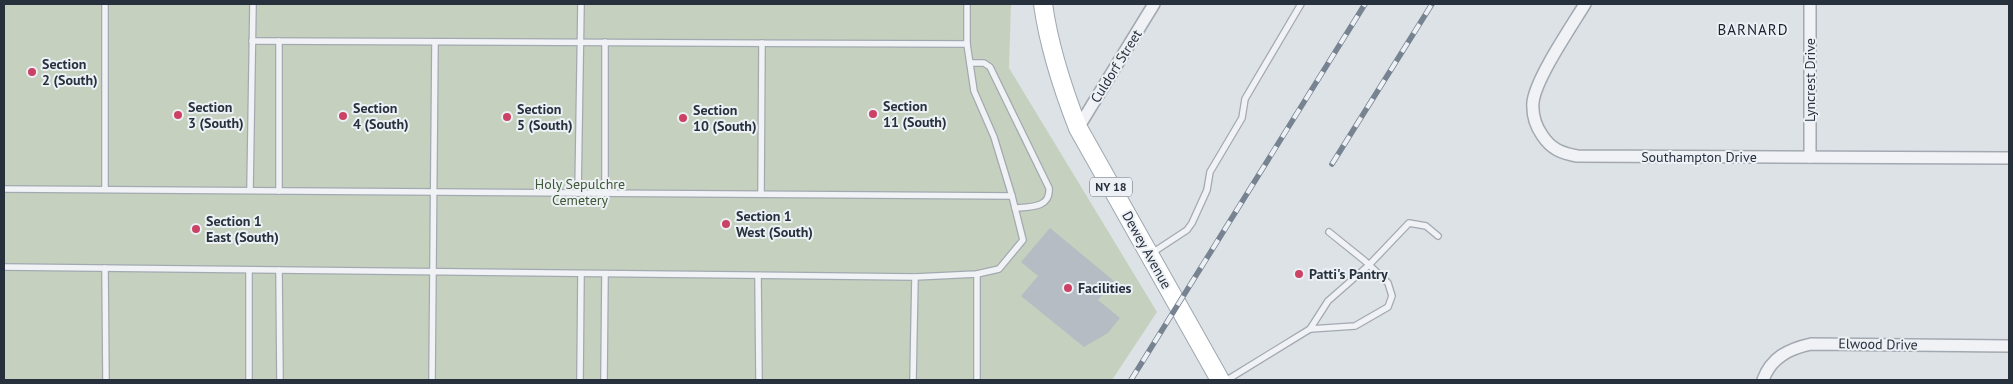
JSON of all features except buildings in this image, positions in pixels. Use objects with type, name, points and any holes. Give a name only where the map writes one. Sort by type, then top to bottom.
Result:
[{"type":"main road","name":"Dewey Avenue","points":[[1043,4],[1053,57],[1063,90],[1078,128],[1220,380]]},
{"type":"street","name":"Culdorf Street","points":[[1078,128],[1154,4]]},
{"type":"street","name":"Southampton Drive","points":[[1585,4],[1540,82],[1534,100],[1533,110],[1536,127],[1554,149],[1577,156],[2009,158]]},
{"type":"street","name":"Lyncrest Drive","points":[[1810,4],[1810,157]]},
{"type":"street","name":"Elwood Drive","points":[[1763,380],[1778,357],[1794,349],[1811,344],[2009,346]]},
{"type":"lane","points":[[105,4],[105,189]]},
{"type":"lane","points":[[250,190],[253,4]]},
{"type":"lane","points":[[578,193],[581,4]]},
{"type":"lane","points":[[4,267],[915,277],[977,274],[999,269],[1022,240],[1012,196],[994,137],[974,91],[967,44],[967,4]]},
{"type":"lane","points":[[1149,254],[1187,230],[1192,223],[1207,190],[1210,172],[1242,118],[1245,99],[1301,4]]},
{"type":"lane","points":[[252,41],[967,44]]},
{"type":"lane","points":[[279,41],[279,191]]},
{"type":"lane","points":[[604,193],[605,42]]},
{"type":"lane","points":[[432,380],[435,43]]},
{"type":"lane","points":[[761,194],[762,43]]},
{"type":"lane","points":[[970,63],[984,63],[990,67],[1049,188],[1050,194],[1045,202],[1035,207],[1015,208]]},
{"type":"lane","points":[[4,188],[1012,196]]},
{"type":"lane","points":[[1227,380],[1310,329],[1328,301],[1369,265],[1409,223],[1426,226],[1438,236]]},
{"type":"lane","points":[[1310,329],[1355,326],[1388,307],[1392,296],[1388,283],[1329,232]]},
{"type":"lane","points":[[105,268],[106,380]]},
{"type":"lane","points":[[249,270],[249,380]]},
{"type":"lane","points":[[279,270],[280,380]]},
{"type":"lane","points":[[580,380],[581,274]]},
{"type":"lane","points":[[604,380],[605,274]]},
{"type":"lane","points":[[977,274],[977,380]]},
{"type":"lane","points":[[758,276],[759,380]]},
{"type":"lane","points":[[913,380],[915,277]]},
{"type":"green space","name":"Holy Sepulchre Cemetery","points":[[4,4],[1011,4],[1009,68],[1157,312],[1112,380],[4,380]]},
{"type":"railway","points":[[1131,380],[1365,4]]},
{"type":"railway","points":[[1332,164],[1432,4]]},
{"type":"place","name":"Section 2 (South)","points":[[32,72]]},
{"type":"place","name":"Section 11 (South)","points":[[873,114]]},
{"type":"place","name":"Section 3 (South)","points":[[178,115]]},
{"type":"place","name":"Section 4 (South)","points":[[343,116]]},
{"type":"place","name":"Section 5 (South)","points":[[507,117]]},
{"type":"place","name":"Section 10 (South)","points":[[683,118]]},
{"type":"place","name":"Section 1 West (South)","points":[[726,224]]},
{"type":"place","name":"Section 1 East (South)","points":[[196,229]]},
{"type":"place","name":"Patti's Pantry","points":[[1299,274]]},
{"type":"place","name":"Facilities","points":[[1068,288]]},
{"type":"district","name":"BARNARD","points":[[1753,30]]}]
